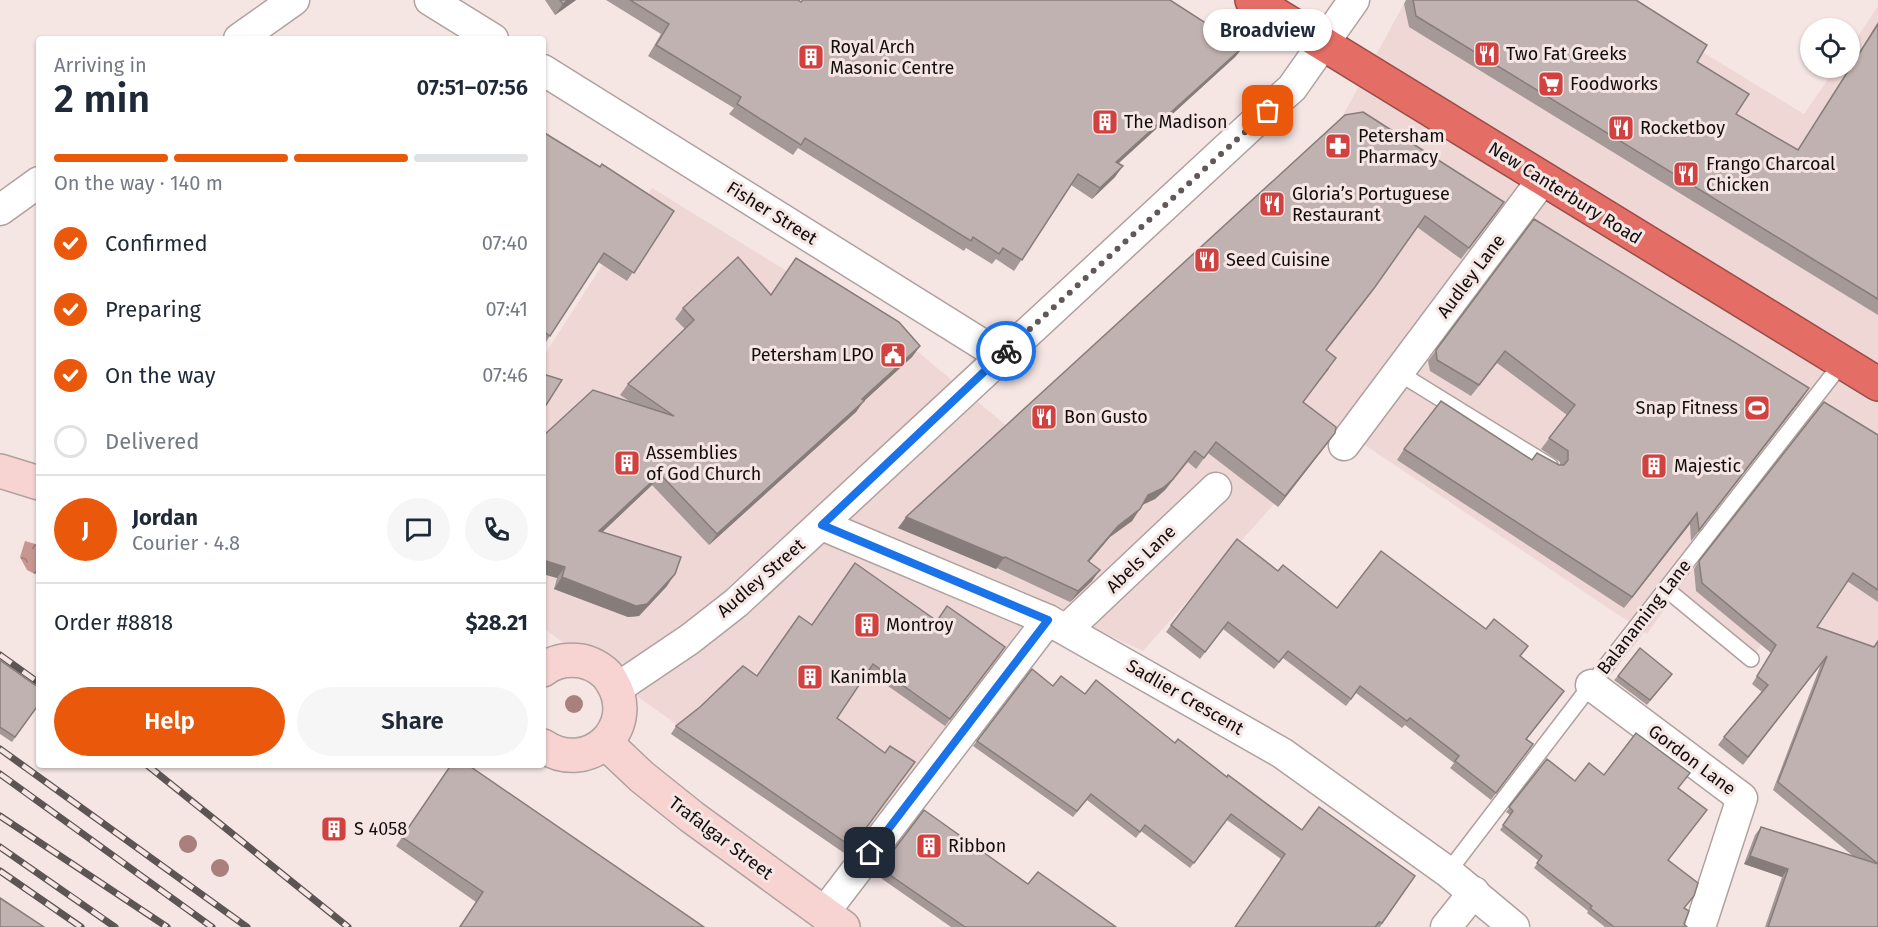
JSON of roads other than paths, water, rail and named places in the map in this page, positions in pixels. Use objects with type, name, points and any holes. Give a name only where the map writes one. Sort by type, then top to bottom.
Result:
[{"type":"highway","name":"New Canterbury Road","points":[[1252,0],[1878,384]]},
{"type":"street","points":[[243,36],[294,0]]},
{"type":"street","points":[[430,0],[488,36]]},
{"type":"street","name":"Audley Street","points":[[616,688],[690,639],[736,603],[1292,88],[1354,0]]},
{"type":"street","name":"Fisher Street","points":[[546,72],[1001,356]]},
{"type":"street","name":"Audley Lane","points":[[1344,445],[1543,179]]},
{"type":"street","points":[[0,210],[36,184]]},
{"type":"street","points":[[0,471],[36,482]]},
{"type":"street","name":"Abels Lane","points":[[833,920],[1058,625],[1216,488]]},
{"type":"street","name":"Sadlier Crescent","points":[[822,525],[1058,625],[1282,753],[1448,872],[1514,927]]},
{"type":"street","points":[[546,668],[559,662],[573,660],[586,662],[599,668],[616,688],[620,703],[619,717],[614,731],[606,743],[593,751],[580,756],[565,755],[546,748]]},
{"type":"street","name":"Gordon Lane","points":[[1591,685],[1742,798],[1700,927]]},
{"type":"street","name":"Trafalgar Street","points":[[606,743],[642,777],[692,817],[833,920]]},
{"type":"street","points":[[1446,927],[1473,892]]},
{"type":"lane","name":"Balanaming Lane","points":[[1448,872],[1842,363]]},
{"type":"lane","points":[[1399,373],[1552,467]]},
{"type":"lane","points":[[1666,589],[1751,659]]},
{"type":"railway","points":[[0,655],[36,681]]},
{"type":"railway","points":[[0,749],[247,927]]},
{"type":"railway","points":[[151,768],[348,927]]},
{"type":"railway","points":[[0,774],[212,927]]},
{"type":"railway","points":[[0,816],[167,927]]},
{"type":"railway","points":[[0,847],[115,927]]},
{"type":"railway","points":[[0,871],[81,927]]},
{"type":"place","name":"Two Fat Greeks","points":[[1487,54]]},
{"type":"place","name":"Royal Arch Masonic Centre","points":[[811,57]]},
{"type":"place","name":"Foodworks","points":[[1551,84]]},
{"type":"place","name":"Broadview","points":[[1268,111]]},
{"type":"place","name":"The Madison","points":[[1105,122]]},
{"type":"place","name":"Rocketboy","points":[[1621,128]]},
{"type":"place","name":"Petersham Pharmacy","points":[[1338,146]]},
{"type":"place","name":"Frango Charcoal Chicken","points":[[1686,174]]},
{"type":"place","name":"Gloria’s Portuguese Restaurant","points":[[1272,204]]},
{"type":"place","name":"Seed Cuisine","points":[[1207,260]]},
{"type":"place","name":"Petersham LPO","points":[[893,355]]},
{"type":"place","name":"Snap Fitness","points":[[1757,408]]},
{"type":"place","name":"Bon Gusto","points":[[1044,417]]},
{"type":"place","name":"Assemblies of God Church","points":[[627,463]]},
{"type":"place","name":"Majestic","points":[[1654,466]]},
{"type":"place","name":"Montroy","points":[[867,625]]},
{"type":"place","name":"Kanimbla","points":[[810,677]]},
{"type":"place","name":"S 4058","points":[[334,829]]},
{"type":"place","name":"Ribbon","points":[[929,846]]}]
